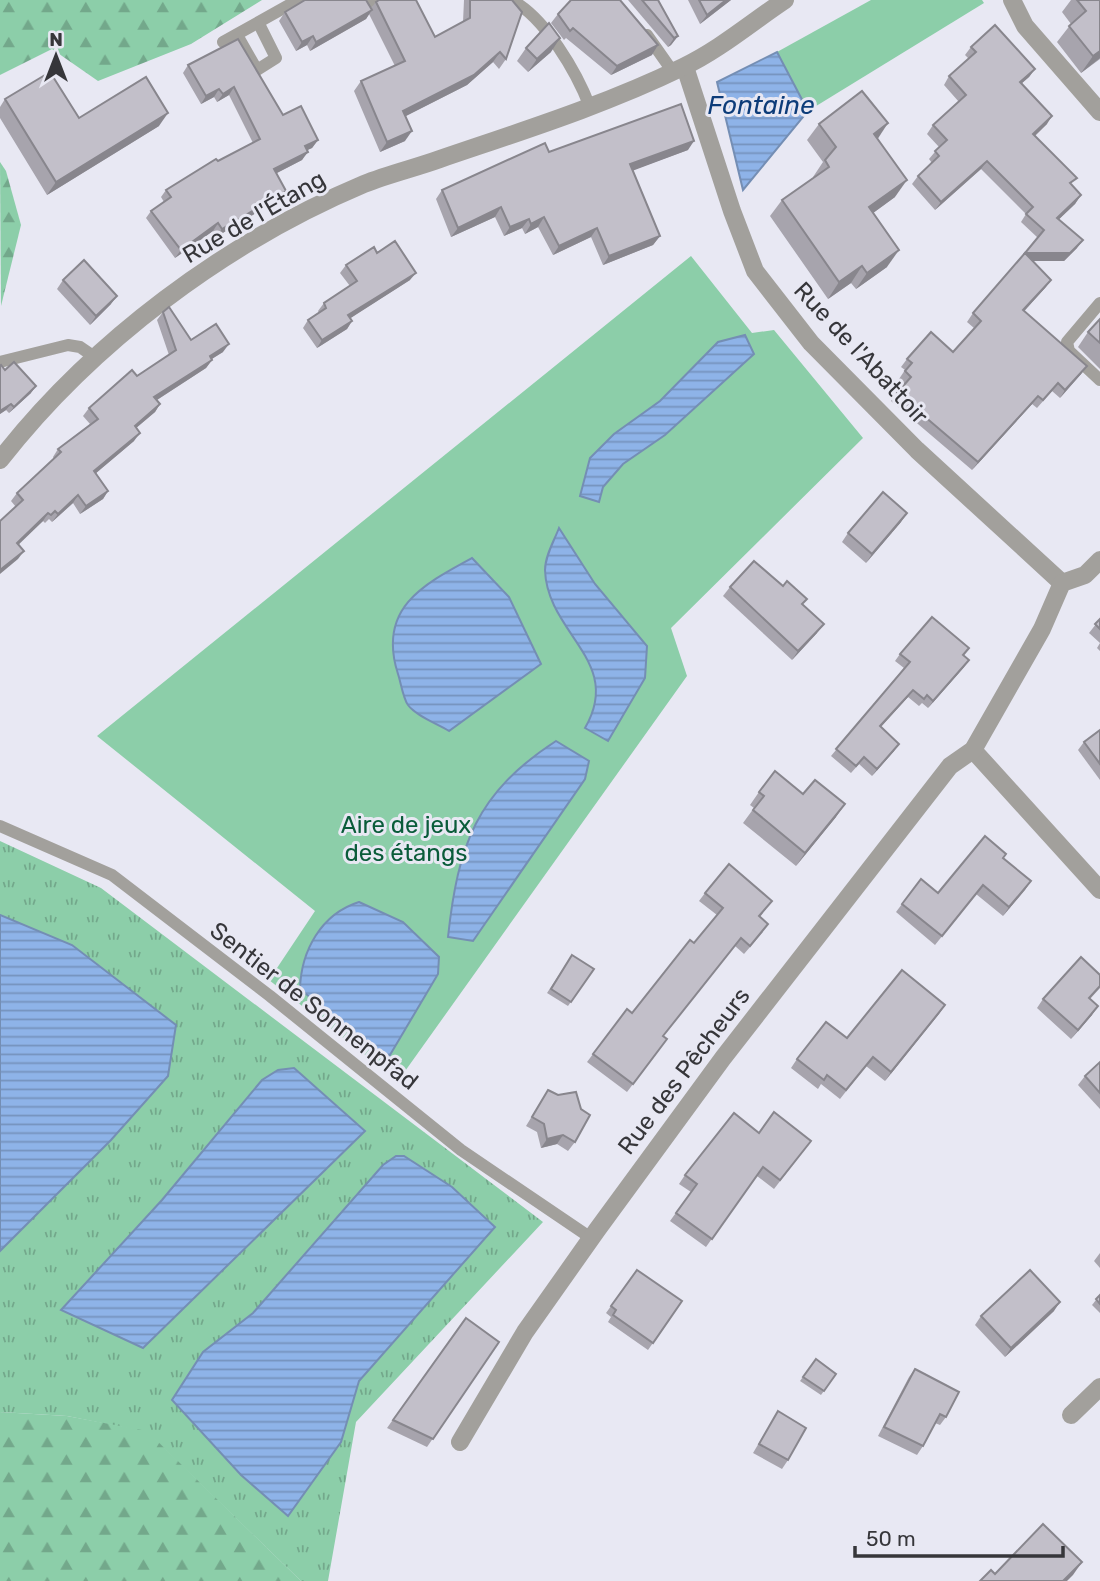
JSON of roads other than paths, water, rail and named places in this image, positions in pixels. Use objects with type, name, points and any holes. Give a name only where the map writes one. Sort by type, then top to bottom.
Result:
[{"type":"street","name":"Rue de l'Étang","points":[[0,460],[23,430],[139,318],[188,283],[321,204],[367,183],[590,107],[679,69],[785,0]]},
{"type":"street","points":[[1013,0],[1025,26],[1100,112]]},
{"type":"street","name":"Rue de l'Abattoir","points":[[679,69],[755,271],[811,343],[917,450],[1062,583]]},
{"type":"street","points":[[1100,560],[1085,575],[1062,583],[1042,629],[973,750],[1100,890]]},
{"type":"street","name":"Rue des Pêcheurs","points":[[460,1442],[525,1332],[591,1238],[880,853],[950,766],[973,750]]},
{"type":"street","points":[[1071,1415],[1100,1387]]},
{"type":"lane","points":[[223,43],[298,0]]},
{"type":"lane","points":[[366,0],[367,3],[373,0]]},
{"type":"lane","points":[[511,0],[524,6],[575,71],[590,107]]},
{"type":"lane","points":[[237,35],[257,70],[276,58],[259,23]]},
{"type":"lane","points":[[641,29],[679,69]]},
{"type":"lane","points":[[1100,303],[1067,342],[1069,351],[1100,380]]},
{"type":"lane","points":[[0,362],[68,345],[80,346],[96,358]]},
{"type":"lane","name":"Sentier de Sonnenpfad","points":[[0,826],[112,875],[271,996],[461,1150],[591,1238]]},
{"type":"water","name":"Fontaine","points":[[777,52],[808,111],[743,190],[717,82]]},
{"type":"water","points":[[745,335],[754,354],[665,435],[623,464],[603,487],[599,502],[580,496],[590,458],[614,434],[660,401],[718,342]]},
{"type":"water","points":[[559,528],[595,584],[647,646],[645,678],[608,741],[585,728],[595,705],[595,684],[590,665],[549,592],[545,565]]},
{"type":"water","points":[[472,558],[509,597],[541,664],[449,731],[416,713],[406,702],[393,651],[394,632],[399,616],[421,589]]},
{"type":"water","points":[[556,741],[589,761],[585,779],[473,941],[448,937],[458,875],[465,848],[476,824],[489,802],[507,781]]},
{"type":"water","points":[[359,902],[403,922],[439,957],[438,974],[387,1060],[300,989],[304,961],[316,936],[334,915]]},
{"type":"water","points":[[0,915],[72,945],[176,1025],[168,1076],[111,1140],[0,1251]]},
{"type":"water","points":[[294,1068],[365,1131],[143,1348],[61,1310],[162,1200],[262,1080],[278,1070]]},
{"type":"water","points":[[396,1156],[404,1156],[452,1187],[495,1227],[359,1381],[341,1442],[288,1516],[241,1475],[172,1400],[203,1352],[253,1313],[383,1165]]},
{"type":"park label","name":"Aire de jeux des étangs","points":[[406,839]]}]
